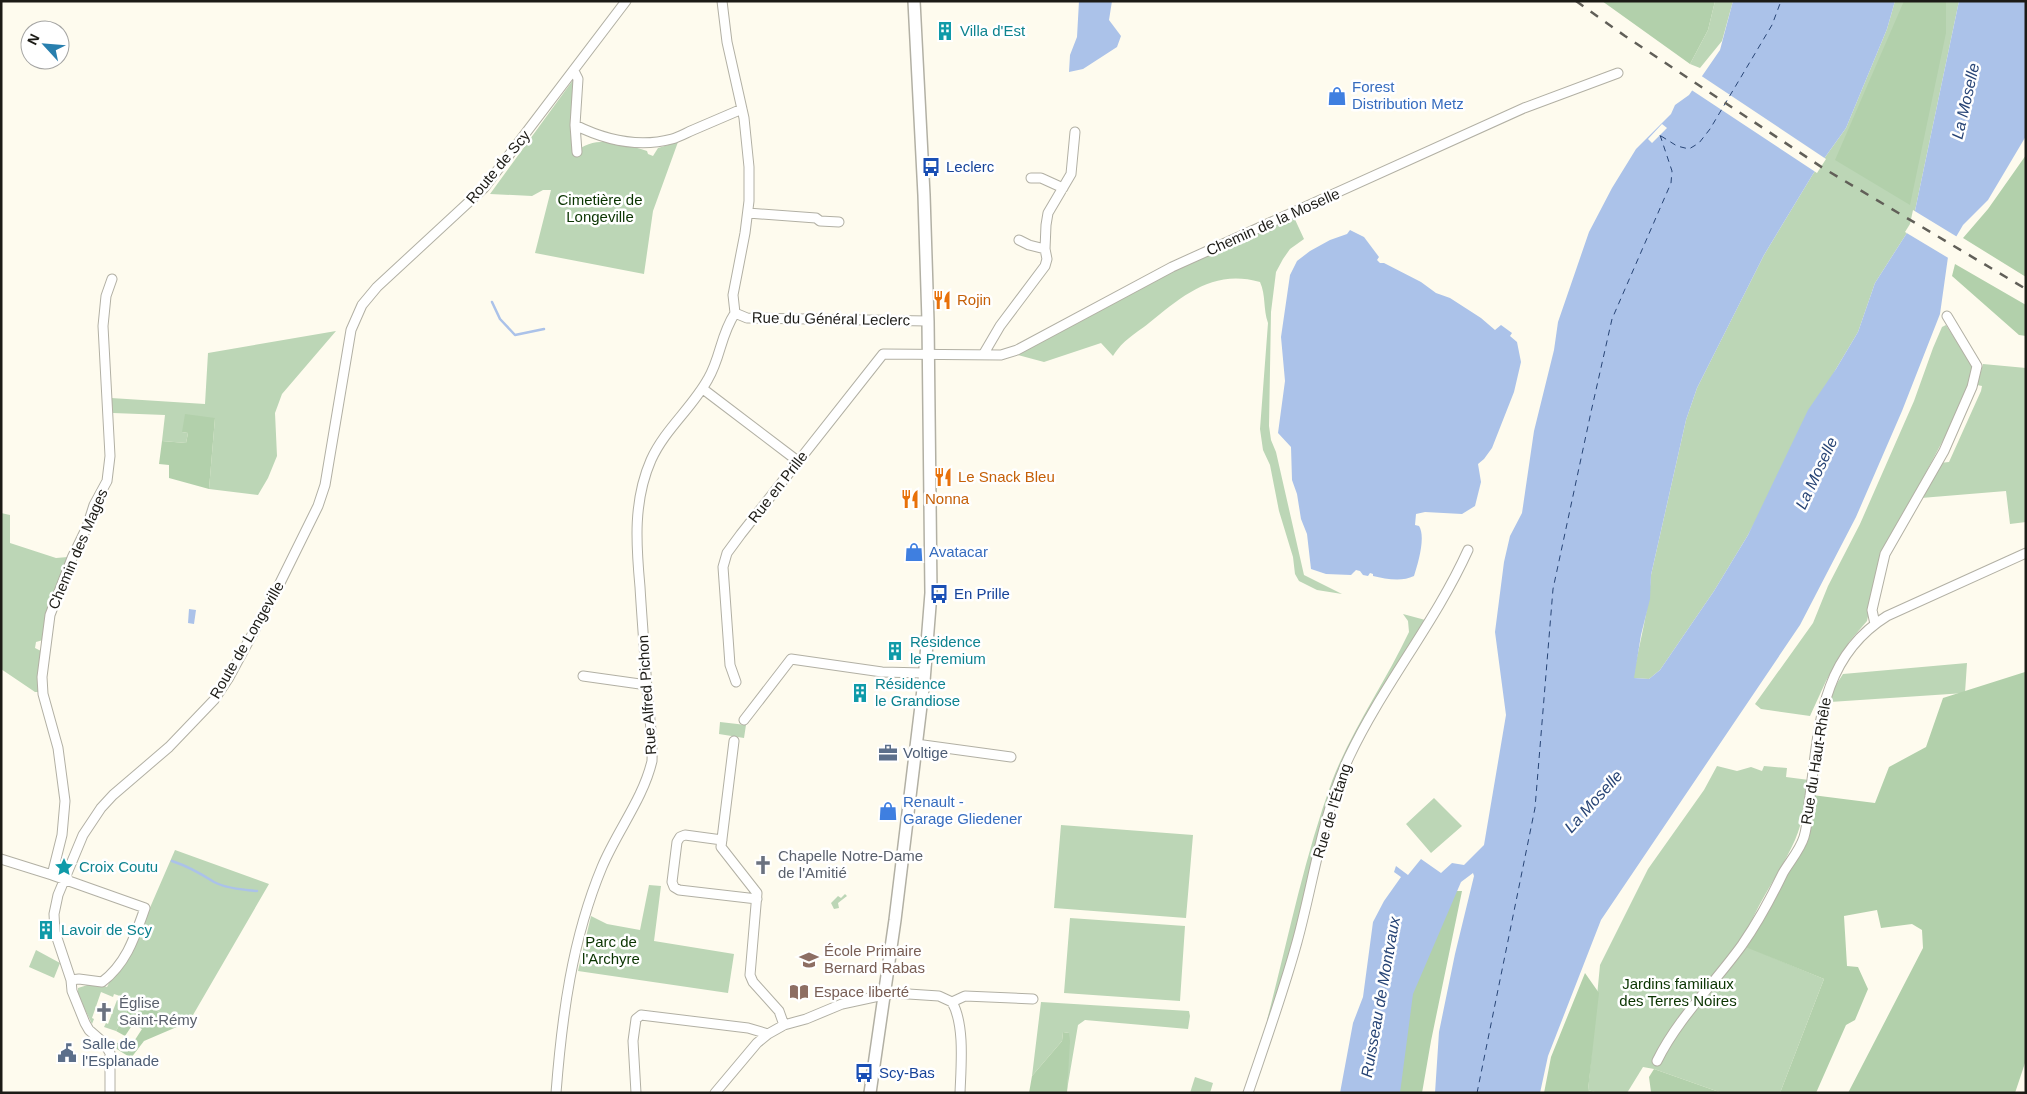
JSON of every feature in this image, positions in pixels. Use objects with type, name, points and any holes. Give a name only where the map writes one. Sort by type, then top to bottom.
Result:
[{"type":"main road","points":[[870,1093],[916,744],[931,593],[928,322],[924,195],[914,1]]},
{"type":"street","name":"Route de Scy","points":[[355,318],[362,305],[377,287],[484,188],[626,1]]},
{"type":"street","points":[[722,1],[727,42],[742,109],[749,167],[748,213],[733,295],[735,313]]},
{"type":"street","points":[[574,71],[578,79],[575,125],[577,152]]},
{"type":"street","name":"Chemin de la Moselle","points":[[928,354],[1001,355],[1017,350],[1172,267],[1524,108],[1618,73]]},
{"type":"street","points":[[575,125],[608,138],[630,142],[655,142],[673,139],[742,109]]},
{"type":"street","points":[[983,355],[1000,326],[1046,266],[1045,249],[1048,213],[1071,174],[1075,132]]},
{"type":"street","points":[[1030,178],[1041,178],[1063,188]]},
{"type":"street","points":[[748,213],[816,218],[820,221],[840,222]]},
{"type":"street","points":[[1019,240],[1045,249]]},
{"type":"street","name":"Chemin des Mages","points":[[52,875],[62,835],[65,801],[58,748],[43,694],[42,677],[50,615],[72,558],[87,527],[94,505],[107,481],[110,456],[103,326],[106,296],[112,279]]},
{"type":"street","name":"Rue du Général Leclerc","points":[[735,313],[747,318],[928,322]]},
{"type":"street","name":"Rue Alfred Pichon","points":[[556,1093],[571,968],[582,927],[602,868],[649,774],[653,749],[636,542],[639,498],[646,473],[657,449],[665,436],[703,389],[717,359],[726,327],[735,313]]},
{"type":"street","points":[[1875,624],[1872,610],[1885,554],[1944,451],[1972,388],[1977,366],[1946,316]]},
{"type":"street","name":"Route de Longeville","points":[[110,1093],[110,1052],[105,1044],[89,1030],[72,991],[71,980],[57,937],[54,922],[58,895],[83,835],[101,808],[187,730],[221,689],[311,524],[325,485],[347,344],[355,318]]},
{"type":"street","name":"Rue en Prille","points":[[736,682],[730,665],[724,560],[727,553],[883,354],[928,354]]},
{"type":"street","points":[[703,389],[799,462]]},
{"type":"street","name":"Rue de l'Étang","points":[[1248,1093],[1297,943],[1327,818],[1349,757],[1381,700],[1456,577],[1468,550]]},
{"type":"street","name":"Rue du Haut-Rhêle","points":[[1657,1061],[1676,1028],[1742,945],[1770,900],[1804,837],[1820,721],[1832,680],[1844,657],[1856,641],[1875,624],[1971,577],[2026,553]]},
{"type":"street","points":[[744,720],[791,659],[882,672],[924,673]]},
{"type":"street","points":[[583,676],[647,685]]},
{"type":"street","points":[[734,741],[721,848],[757,893],[750,975],[753,982],[779,1011],[784,1025]]},
{"type":"street","points":[[916,744],[1011,757]]},
{"type":"street","points":[[722,840],[685,835],[680,837],[677,842],[672,882],[674,887],[679,890],[757,899]]},
{"type":"street","points":[[1,859],[65,879],[146,908],[127,955],[110,976],[102,982],[71,980]]},
{"type":"street","points":[[714,1093],[748,1052],[768,1034],[784,1025],[806,1019],[842,1004],[901,992],[939,996],[952,1002],[958,1020],[961,1064],[960,1093]]},
{"type":"street","points":[[952,1002],[965,996],[1033,999]]},
{"type":"street","points":[[636,1093],[633,1040],[636,1019],[641,1015],[748,1028],[768,1034]]},
{"type":"green space","points":[[1602,1],[1715,1],[1708,30],[1690,64]]},
{"type":"green space","points":[[1715,1],[1733,1],[1722,41],[1700,68],[1690,64],[1708,30]]},
{"type":"green space","points":[[1895,1],[1959,1],[1912,225],[1875,283],[1858,332],[1836,369],[1748,535],[1714,591],[1660,670],[1649,679],[1633,678],[1646,614],[1651,575],[1686,420],[1697,388],[1764,255],[1813,174],[1846,128],[1887,29]]},
{"type":"green space","points":[[1904,1],[1946,1],[1946,33],[1910,205],[1835,160]]},
{"type":"green space","name":"Cimetière de Longeville","points":[[573,80],[576,82],[572,152],[574,153],[582,147],[591,144],[609,142],[647,151],[648,154],[653,156],[658,148],[678,142],[653,211],[644,274],[535,253],[551,190],[543,190],[532,196],[490,194]]},
{"type":"green space","points":[[2026,155],[2026,277],[1963,238],[1988,209]]},
{"type":"green space","points":[[1292,213],[1304,239],[1290,249],[1276,272],[1271,312],[1269,426],[1304,575],[1342,594],[1317,590],[1299,581],[1295,574],[1293,557],[1279,511],[1270,465],[1263,450],[1260,429],[1268,323],[1260,282],[1228,279],[1200,287],[1174,303],[1121,345],[1113,356],[1101,343],[1044,362],[1010,353],[1172,267]]},
{"type":"green space","points":[[1955,264],[2026,305],[2026,336],[2019,335],[1952,276]]},
{"type":"green space","points":[[1946,325],[1974,368],[1958,412],[1880,559],[1867,621],[1849,642],[1826,681],[1810,716],[1761,709],[1755,704],[1813,623],[1828,586],[1860,524],[1914,401],[1942,327]]},
{"type":"green space","points":[[336,331],[282,394],[275,413],[277,456],[268,478],[258,495],[209,489],[215,418],[182,432],[188,433],[186,443],[162,441],[165,415],[113,413],[111,398],[205,404],[208,353]]},
{"type":"green space","points":[[1983,364],[2026,368],[2026,522],[2010,524],[2006,491],[1921,498],[1939,463],[1949,462],[1981,391],[1982,386],[1977,385]]},
{"type":"green space","points":[[185,414],[215,418],[209,489],[169,478],[169,465],[159,464],[162,441],[186,443],[188,433],[182,432]]},
{"type":"green space","points":[[1,513],[10,515],[10,543],[56,558],[68,557],[46,615],[43,640],[36,642],[35,648],[41,651],[40,692],[35,692],[1,669]]},
{"type":"green space","points":[[1403,614],[1429,621],[1349,757],[1272,1021],[1267,1020],[1322,810],[1332,781],[1349,743],[1409,632],[1408,621]]},
{"type":"green space","points":[[1967,663],[1965,693],[1830,702],[1832,691],[1843,674]]},
{"type":"green space","points":[[2025,672],[2026,1060],[2015,1093],[1848,1093],[1923,948],[1922,930],[1912,924],[1881,928],[1877,910],[1844,916],[1847,966],[1858,967],[1868,989],[1855,1020],[1846,1025],[1816,1093],[1780,1093],[1824,979],[1743,946],[1799,847],[1812,795],[1875,803],[1889,767],[1926,747],[1943,698]]},
{"type":"green space","points":[[720,722],[746,725],[744,738],[719,734]]},
{"type":"green space","name":"Jardins familiaux des Terres Noires","points":[[1717,766],[1737,771],[1751,767],[1762,771],[1764,766],[1787,768],[1786,777],[1809,780],[1798,833],[1753,918],[1743,945],[1824,979],[1780,1093],[1722,1093],[1654,1069],[1643,1067],[1627,1093],[1598,1093],[1588,1090],[1600,965],[1648,869],[1704,790]]},
{"type":"green space","points":[[1434,798],[1462,826],[1431,853],[1406,824]]},
{"type":"green space","points":[[1061,825],[1193,835],[1186,918],[1054,908]]},
{"type":"green space","points":[[175,850],[269,884],[193,1015],[168,1017],[134,998],[116,1031],[104,1027],[106,1023],[108,1024],[120,996],[114,994],[113,997],[101,992],[92,1018],[94,1019],[92,1024],[78,995],[78,988],[94,983],[107,987],[112,977],[129,956]]},
{"type":"green space","name":"Parc de l'Archyre","points":[[649,885],[661,886],[654,941],[734,954],[728,993],[578,971],[591,916],[607,924],[640,930]]},
{"type":"green space","points":[[1455,891],[1462,891],[1422,1093],[1390,1093],[1393,1010]]},
{"type":"green space","points":[[845,894],[847,896],[838,903],[839,908],[834,909],[831,903],[838,896],[841,898]]},
{"type":"green space","points":[[1070,918],[1185,926],[1180,1001],[1064,993]]},
{"type":"green space","points":[[36,950],[60,963],[54,978],[29,967]]},
{"type":"green space","points":[[1585,973],[1599,993],[1588,1090],[1598,1093],[1544,1093],[1551,1057]]},
{"type":"green space","points":[[134,998],[168,1017],[180,1020],[179,1026],[144,1041],[131,1058],[112,1046],[113,1042],[131,1046],[142,1029],[133,1024],[125,1036],[116,1031]]},
{"type":"green space","points":[[1041,1002],[1189,1011],[1190,1016],[1188,1029],[1085,1020],[1078,1025],[1067,1090],[1069,1033],[1063,1032],[1062,1041],[1032,1076]]},
{"type":"green space","points":[[1063,1032],[1069,1033],[1070,1041],[1067,1093],[1029,1093],[1032,1076],[1062,1041]]},
{"type":"green space","points":[[1654,1069],[1722,1093],[1651,1092],[1649,1077]]},
{"type":"green space","points":[[1195,1077],[1213,1083],[1210,1093],[1190,1093]]},
{"type":"water","points":[[1079,1],[1112,1],[1109,20],[1121,36],[1117,47],[1083,69],[1069,72],[1070,55],[1077,37]]},
{"type":"water","points":[[1733,1],[1895,1],[1887,29],[1846,128],[1813,174],[1764,255],[1697,388],[1686,420],[1651,575],[1650,599],[1641,635],[1634,678],[1649,679],[1660,670],[1714,591],[1748,535],[1808,410],[1858,332],[1875,283],[1912,225],[1959,1],[2026,1],[2026,136],[1988,200],[1963,225],[1956,237],[1948,257],[1940,314],[1902,411],[1856,517],[1800,625],[1601,920],[1548,1056],[1540,1093],[1435,1093],[1439,1032],[1474,876],[1473,873],[1461,882],[1413,994],[1400,1093],[1340,1093],[1353,1023],[1363,997],[1373,922],[1384,901],[1401,877],[1394,872],[1396,866],[1408,875],[1421,859],[1441,873],[1452,863],[1464,865],[1484,845],[1506,715],[1495,632],[1504,562],[1510,536],[1522,513],[1534,431],[1554,350],[1558,322],[1589,232],[1612,188],[1636,149],[1671,114],[1675,105],[1689,95],[1720,50]]},
{"type":"water","points":[[1350,230],[1364,237],[1379,257],[1377,260],[1380,263],[1384,263],[1421,282],[1436,293],[1450,298],[1481,318],[1495,330],[1501,325],[1512,333],[1510,336],[1517,342],[1521,362],[1514,392],[1492,448],[1478,464],[1481,482],[1475,506],[1462,514],[1425,512],[1416,514],[1415,525],[1419,526],[1422,537],[1421,550],[1414,576],[1404,579],[1383,578],[1373,576],[1370,573],[1368,576],[1356,570],[1351,575],[1326,574],[1311,569],[1307,534],[1301,519],[1297,494],[1292,480],[1291,447],[1278,433],[1285,381],[1281,337],[1290,275],[1297,261],[1310,251],[1330,240],[1347,234]]},
{"type":"water","points":[[189,609],[196,610],[194,624],[188,623]]},
{"type":"pier","points":[[1700,75],[1826,159],[1817,173],[1690,89]]},
{"type":"pier","points":[[1662,124],[1667,128],[1652,143],[1648,139]]},
{"type":"pier","points":[[1913,210],[1959,238],[1950,259],[1905,232],[1910,224]]},
{"type":"waterway","points":[[492,302],[500,319],[515,335],[544,329]]},
{"type":"waterway","points":[[172,861],[218,884],[257,891]]},
{"type":"ferry route","points":[[1661,136],[1677,146],[1689,149],[1699,143],[1710,129],[1772,25],[1781,1]]},
{"type":"ferry route","points":[[1477,1093],[1535,808],[1553,589],[1612,319],[1671,183],[1672,171],[1660,135]]},
{"type":"railway","points":[[1576,1],[1625,36],[1823,168],[2026,289]]},
{"type":"place","name":"Villa d'Est","points":[[945,31]]},
{"type":"place","name":"Forest Distribution Metz","points":[[1337,96]]},
{"type":"place","name":"Leclerc","points":[[931,167]]},
{"type":"place","name":"Rojin","points":[[942,300]]},
{"type":"place","name":"Le Snack Bleu","points":[[943,477]]},
{"type":"place","name":"Nonna","points":[[910,499]]},
{"type":"place","name":"Avatacar","points":[[914,552]]},
{"type":"place","name":"En Prille","points":[[939,594]]},
{"type":"place","name":"Résidence le Premium","points":[[895,651]]},
{"type":"place","name":"Résidence le Grandiose","points":[[860,693]]},
{"type":"place","name":"Voltige","points":[[888,753]]},
{"type":"place","name":"Renault - Garage Gliedener","points":[[888,811]]},
{"type":"place","name":"Chapelle Notre-Dame de l'Amitié","points":[[763,865]]},
{"type":"place","name":"Croix Coutu","points":[[64,867]]},
{"type":"place","name":"Lavoir de Scy","points":[[46,930]]},
{"type":"place","name":"École Primaire Bernard Rabas","points":[[809,960]]},
{"type":"place","name":"Espace liberté","points":[[799,992]]},
{"type":"place","name":"Église Saint-Rémy","points":[[104,1012]]},
{"type":"place","name":"Salle de l'Esplanade","points":[[67,1053]]},
{"type":"place","name":"Scy-Bas","points":[[864,1073]]},
{"type":"water label","name":"La Moselle","points":[[1965,101]]},
{"type":"water label","name":"La Moselle","points":[[1816,473]]},
{"type":"water label","name":"La Moselle","points":[[1593,801]]},
{"type":"water label","name":"Ruisseau de Montvaux","points":[[1380,997]]}]
